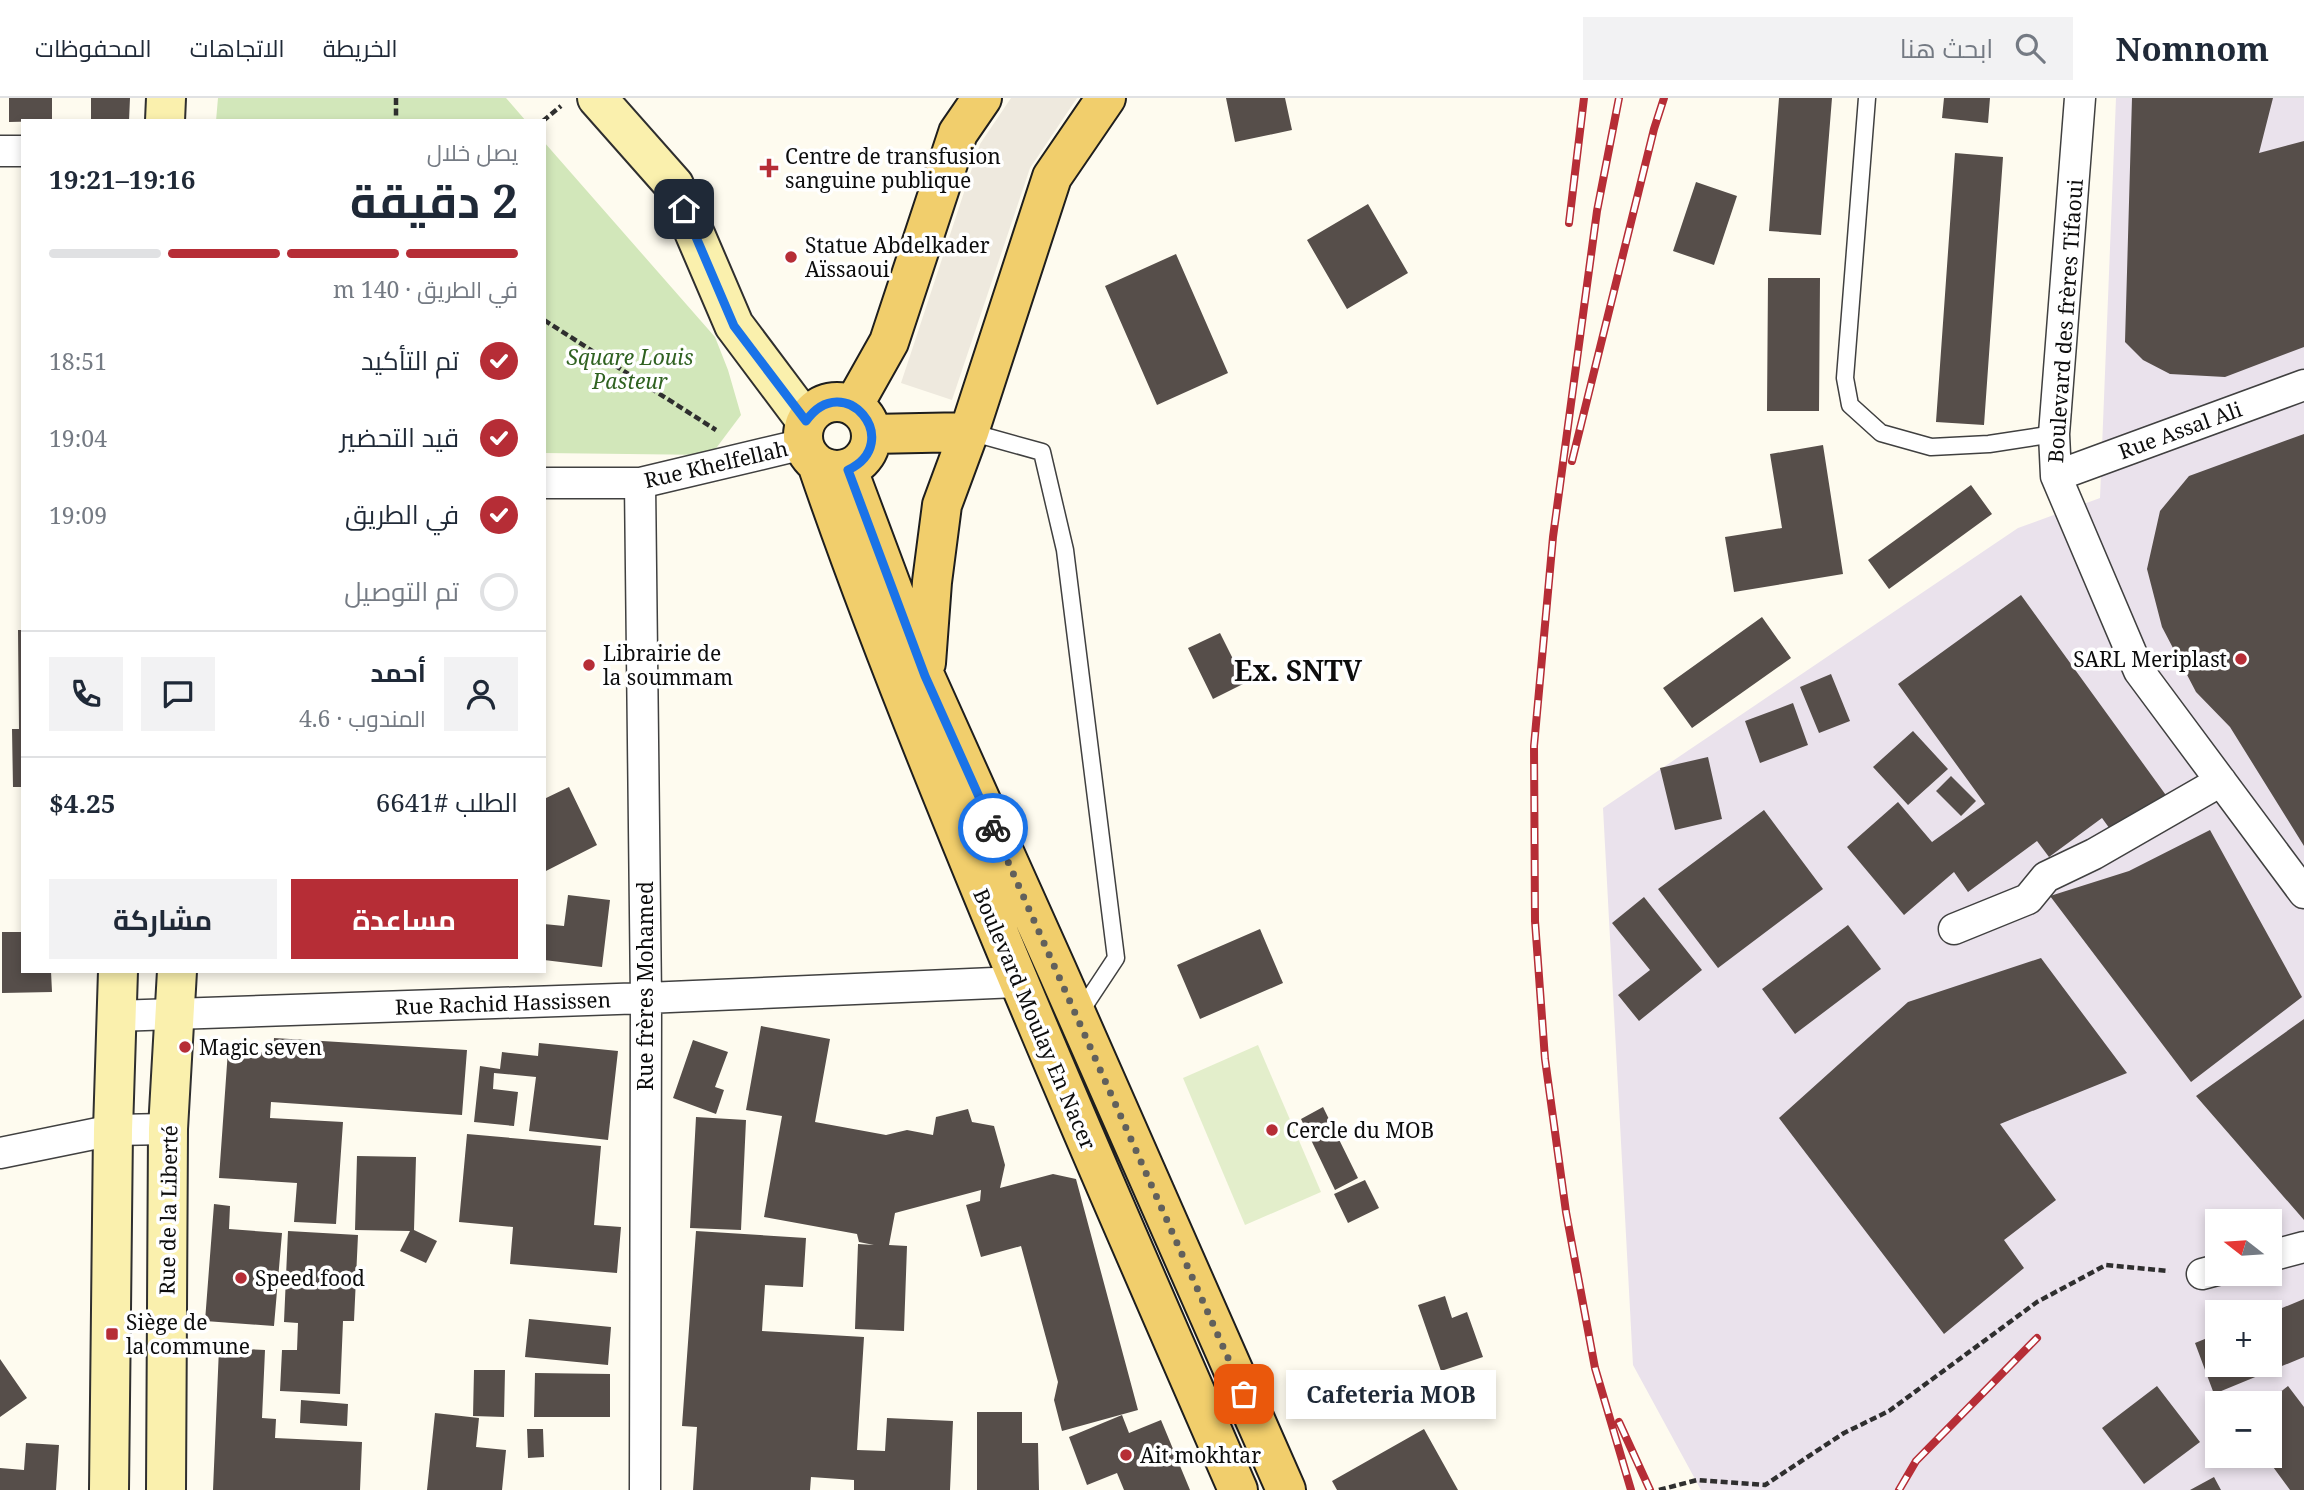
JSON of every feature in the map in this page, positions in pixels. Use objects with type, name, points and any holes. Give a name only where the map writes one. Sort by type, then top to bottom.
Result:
[{"type":"main road","points":[[165,119],[166,98]]},
{"type":"main road","points":[[597,98],[674,185],[734,326],[819,450],[858,465],[871,446],[862,420],[844,402],[825,404],[816,409],[819,450]]},
{"type":"main road","points":[[862,420],[958,132],[982,98]]},
{"type":"main road","points":[[925,676],[932,582],[942,505],[969,432],[1052,177],[1106,98]]},
{"type":"main road","points":[[862,420],[969,432]]},
{"type":"main road","name":"Boulevard Moulay En Nacer","points":[[819,450],[925,676],[1078,1016],[1286,1490]]},
{"type":"main road","name":"Boulevard Moulay En Nacer","points":[[819,450],[844,544],[1017,982],[1238,1490]]},
{"type":"main road","points":[[109,1490],[113,1130],[118,973]]},
{"type":"main road","name":"Rue de la Liberté","points":[[166,1490],[168,1129],[177,973]]},
{"type":"street","name":"Boulevard des frères Tifaoui","points":[[2080,98],[2054,434],[2056,476],[2139,671],[2304,893]]},
{"type":"street","points":[[0,151],[21,151]]},
{"type":"street","name":"Rue Assal Ali","points":[[2056,476],[2304,385]]},
{"type":"street","name":"Rue Khelfellah","points":[[546,483],[640,483],[754,456],[819,450]]},
{"type":"street","name":"Rue frères Mohamed","points":[[640,483],[646,999],[645,1490]]},
{"type":"street","points":[[1954,929],[2028,899],[2046,877],[2094,854],[2221,781]]},
{"type":"street","name":"Rue Rachid Hassissen","points":[[115,1016],[646,999],[1017,982]]},
{"type":"street","points":[[0,1153],[113,1130],[168,1129]]},
{"type":"street","points":[[2282,1253],[2304,1247]]},
{"type":"lane","points":[[1867,98],[1844,378],[1850,405],[1881,433],[1931,447],[1989,444],[2054,434]]},
{"type":"lane","points":[[969,432],[1042,452],[1065,550],[1116,958],[1078,1016]]},
{"type":"path","points":[[396,98],[396,119]]},
{"type":"path","points":[[545,119],[570,98]]},
{"type":"path","points":[[546,321],[754,456]]},
{"type":"path","points":[[1659,1490],[1697,1480],[1765,1485],[1844,1433],[1889,1411],[2037,1302],[2106,1265],[2205,1272]]},
{"type":"shaded area","points":[[1011,98],[1077,98],[1030,168],[952,400],[901,383],[980,144]]},
{"type":"shaded area","points":[[2116,98],[2304,98],[2304,1490],[1701,1490],[1633,1365],[1603,808],[2018,528],[2100,498]]},
{"type":"green space","points":[[218,98],[506,98],[524,119],[216,119]]},
{"type":"green space","name":"Square Louis Pasteur","points":[[546,144],[715,337],[741,415],[711,455],[546,453]]},
{"type":"green space","points":[[1258,1045],[1321,1192],[1245,1225],[1183,1078]]},
{"type":"building","points":[[9,98],[52,98],[52,119],[21,119],[21,122],[9,122]]},
{"type":"building","points":[[91,98],[130,98],[129,119],[91,119]]},
{"type":"building","points":[[1226,98],[1285,98],[1292,130],[1235,142]]},
{"type":"building","points":[[1779,98],[1832,98],[1821,235],[1769,231]]},
{"type":"building","points":[[1944,98],[1990,98],[1988,123],[1942,118]]},
{"type":"building","points":[[2132,98],[2273,98],[2259,153],[2304,141],[2304,347],[2225,377],[2170,374],[2143,360],[2125,342]]},
{"type":"building","points":[[1955,153],[2003,157],[1984,425],[1936,422]]},
{"type":"building","points":[[1696,182],[1737,196],[1714,265],[1673,251]]},
{"type":"building","points":[[1368,204],[1408,273],[1347,309],[1307,240]]},
{"type":"building","points":[[1176,254],[1228,373],[1157,405],[1105,286]]},
{"type":"building","points":[[1768,278],[1820,278],[1819,411],[1767,411]]},
{"type":"building","name":"SARL Meriplast","points":[[2304,434],[2304,846],[2230,727],[2196,692],[2162,627],[2147,569],[2160,511],[2189,476]]},
{"type":"building","points":[[1823,445],[1843,574],[1734,592],[1725,537],[1782,528],[1770,454]]},
{"type":"building","points":[[1971,485],[1992,514],[1889,589],[1868,560]]},
{"type":"building","points":[[2021,595],[2168,798],[2115,836],[2102,818],[2049,857],[2037,841],[1968,892],[1954,872],[1904,915],[1847,847],[1898,802],[1932,842],[1985,804],[1898,684]]},
{"type":"building","points":[[1762,617],[1791,658],[1692,728],[1663,688]]},
{"type":"building","points":[[18,630],[21,630],[21,787],[13,787],[12,729],[19,729]]},
{"type":"building","points":[[1220,633],[1245,683],[1213,699],[1188,648]]},
{"type":"building","points":[[1831,674],[1850,721],[1819,733],[1800,687]]},
{"type":"building","points":[[1793,703],[1808,745],[1760,763],[1745,721]]},
{"type":"building","points":[[1913,731],[1948,769],[1908,805],[1873,767]]},
{"type":"building","points":[[1708,757],[1722,819],[1675,830],[1660,768]]},
{"type":"building","points":[[1951,776],[1976,801],[1961,816],[1936,791]]},
{"type":"building","points":[[569,787],[597,845],[546,871],[546,798]]},
{"type":"building","points":[[1764,810],[1823,889],[1718,968],[1658,889]]},
{"type":"building","points":[[2210,830],[2302,997],[2191,1082],[2050,896],[2129,871]]},
{"type":"building","points":[[568,895],[610,900],[602,967],[546,960],[546,924],[564,926]]},
{"type":"building","points":[[1644,897],[1702,970],[1639,1021],[1618,995],[1650,970],[1612,923]]},
{"type":"building","points":[[1848,925],[1881,969],[1795,1034],[1762,989]]},
{"type":"building","points":[[1260,929],[1283,983],[1200,1019],[1177,965]]},
{"type":"building","points":[[2,932],[21,932],[21,973],[51,973],[52,992],[2,993]]},
{"type":"building","points":[[2041,958],[2127,1073],[2000,1124],[2056,1200],[2004,1240],[2024,1268],[1944,1334],[1779,1118],[1908,1002]]},
{"type":"building","points":[[2304,1019],[2304,1220],[2196,1096]]},
{"type":"building","points":[[761,1026],[830,1039],[815,1122],[886,1135],[907,1130],[933,1135],[936,1117],[968,1109],[972,1122],[994,1126],[1005,1165],[1000,1188],[1053,1174],[1076,1179],[1138,1410],[1062,1431],[1054,1400],[1058,1382],[1021,1246],[981,1257],[966,1205],[980,1201],[981,1190],[895,1213],[889,1245],[907,1246],[904,1331],[855,1329],[858,1244],[874,1245],[859,1242],[857,1234],[764,1217],[782,1116],[746,1110]]},
{"type":"building","points":[[274,1038],[467,1050],[462,1115],[271,1102],[270,1118],[343,1122],[336,1224],[294,1222],[297,1183],[219,1178],[228,1050],[273,1053]]},
{"type":"building","points":[[693,1040],[728,1052],[715,1087],[724,1090],[716,1114],[673,1098]]},
{"type":"building","points":[[539,1043],[618,1051],[608,1140],[529,1131],[536,1077],[494,1073],[493,1089],[518,1092],[514,1126],[474,1122],[480,1066],[500,1069],[502,1052],[538,1056]]},
{"type":"building","points":[[1323,1107],[1358,1178],[1335,1190],[1301,1119]]},
{"type":"building","points":[[696,1117],[746,1120],[741,1230],[690,1228]]},
{"type":"building","points":[[467,1134],[601,1146],[594,1225],[621,1227],[617,1273],[510,1264],[513,1227],[459,1222]]},
{"type":"building","points":[[357,1156],[416,1157],[414,1230],[437,1241],[426,1263],[400,1251],[410,1231],[355,1230]]},
{"type":"building","points":[[1365,1180],[1379,1208],[1348,1223],[1334,1194]]},
{"type":"building","points":[[214,1204],[230,1206],[229,1229],[282,1233],[274,1326],[205,1321]]},
{"type":"building","points":[[288,1231],[358,1235],[354,1321],[343,1321],[340,1394],[280,1391],[282,1350],[297,1350],[298,1323],[284,1322]]},
{"type":"building","points":[[696,1231],[806,1238],[803,1287],[765,1285],[762,1331],[864,1337],[857,1450],[885,1451],[887,1418],[953,1421],[950,1490],[854,1490],[854,1480],[811,1477],[810,1490],[693,1490],[697,1427],[682,1426]]},
{"type":"building","points":[[1445,1296],[1452,1318],[1467,1312],[1483,1357],[1441,1371],[1418,1305]]},
{"type":"building","points":[[2304,1299],[2304,1357],[2282,1366],[2282,1308]]},
{"type":"building","points":[[529,1319],[611,1327],[608,1365],[525,1357]]},
{"type":"building","points":[[2205,1339],[2205,1370],[2195,1343]]},
{"type":"building","points":[[219,1348],[265,1350],[262,1418],[276,1419],[275,1438],[362,1442],[360,1490],[213,1490]]},
{"type":"building","points":[[0,1359],[27,1398],[0,1417]]},
{"type":"building","points":[[474,1370],[505,1370],[504,1417],[473,1416]]},
{"type":"building","points":[[535,1373],[610,1374],[610,1417],[534,1417]]},
{"type":"building","points":[[2208,1377],[2255,1377],[2221,1391],[2213,1391]]},
{"type":"building","points":[[2157,1386],[2200,1442],[2144,1484],[2102,1428]]},
{"type":"building","points":[[2288,1386],[2304,1407],[2304,1490],[2290,1490],[2274,1468],[2282,1468],[2282,1391]]},
{"type":"building","points":[[301,1400],[348,1404],[347,1426],[300,1423]]},
{"type":"building","points":[[977,1412],[1022,1412],[1022,1443],[1038,1443],[1039,1490],[977,1490]]},
{"type":"building","points":[[435,1413],[479,1418],[476,1447],[506,1450],[502,1490],[427,1490]]},
{"type":"building","name":"Ait mokhtar","points":[[1122,1415],[1129,1433],[1161,1420],[1190,1490],[1124,1490],[1117,1473],[1087,1485],[1069,1437]]},
{"type":"building","points":[[527,1429],[543,1429],[544,1457],[528,1458]]},
{"type":"building","points":[[1424,1429],[1458,1490],[1337,1490],[1332,1481]]},
{"type":"building","points":[[26,1443],[59,1445],[56,1490],[0,1490],[0,1468],[24,1470]]},
{"type":"building","points":[[2214,1477],[2221,1490],[2190,1490]]},
{"type":"railway","points":[[1569,223],[1584,98]]},
{"type":"railway","points":[[1619,98],[1597,211],[1553,537],[1534,746],[1535,921],[1545,1059],[1566,1212],[1595,1368],[1631,1490]]},
{"type":"railway","points":[[1572,461],[1664,98]]},
{"type":"railway","points":[[1899,1490],[1916,1461],[2037,1338]]},
{"type":"railway","points":[[1619,1422],[1650,1490]]},
{"type":"way so far","points":[[993,828],[1244,1394]]},
{"type":"place","name":"Centre de transfusion sanguine publique","points":[[769,168]]},
{"type":"place","name":"Statue Abdelkader Aïssaoui","points":[[791,257]]},
{"type":"place","name":"SARL Meriplast","points":[[2241,659]]},
{"type":"place","name":"Librairie de la soummam","points":[[589,665]]},
{"type":"place","name":"Magic seven","points":[[185,1047]]},
{"type":"place","name":"Cercle du MOB","points":[[1272,1130]]},
{"type":"place","name":"Speed food","points":[[241,1278]]},
{"type":"place","name":"Siège de la commune","points":[[112,1334]]},
{"type":"place","name":"Cafeteria MOB","points":[[1244,1394]]},
{"type":"place","name":"Ait mokhtar","points":[[1126,1455]]},
{"type":"district","name":"Ex. SNTV","points":[[1298,670]]},
{"type":"route","points":[[684,209],[734,326],[806,421],[816,409],[825,404],[844,402],[863,413],[870,423],[871,446],[858,465],[848,470],[925,676],[993,828]]}]
